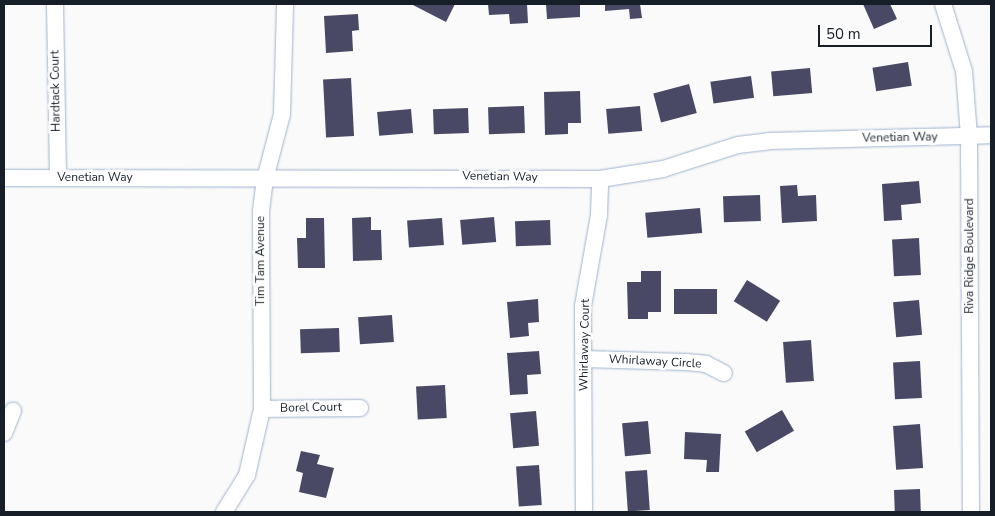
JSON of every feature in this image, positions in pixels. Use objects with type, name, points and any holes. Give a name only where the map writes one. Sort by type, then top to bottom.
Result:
[{"type":"street","name":"Hardtack Court","points":[[55,4],[58,178]]},
{"type":"street","name":"Tim Tam Avenue","points":[[224,512],[247,475],[262,409],[261,210],[265,179],[282,114],[285,4]]},
{"type":"street","name":"Riva Ridge Boulevard","points":[[943,4],[964,71],[969,136],[971,512]]},
{"type":"street","name":"Venetian Way","points":[[4,178],[600,179],[663,169],[738,145],[769,141],[991,135]]},
{"type":"street","name":"Whirlaway Court","points":[[584,512],[583,306],[599,215],[600,179]]},
{"type":"street","name":"Whirlaway Circle","points":[[584,359],[706,364],[724,373]]},
{"type":"street","name":"Borel Court","points":[[262,409],[360,408]]},
{"type":"street","points":[[4,433],[13,411]]},
{"type":"building","points":[[411,4],[455,4],[446,22]]},
{"type":"building","points":[[488,4],[527,4],[528,23],[510,24],[509,14],[489,15]]},
{"type":"building","points":[[546,4],[580,4],[580,17],[547,19]]},
{"type":"building","points":[[605,4],[640,4],[642,18],[630,19],[629,9],[605,11]]},
{"type":"building","points":[[863,4],[890,4],[897,19],[874,29]]},
{"type":"building","points":[[358,14],[359,30],[352,31],[353,51],[326,53],[324,16]]},
{"type":"building","points":[[908,62],[912,86],[876,91],[872,68]]},
{"type":"building","points":[[810,68],[812,93],[773,96],[771,71]]},
{"type":"building","points":[[751,76],[754,98],[713,103],[710,82]]},
{"type":"building","points":[[351,78],[354,136],[326,137],[323,79]]},
{"type":"building","points":[[689,84],[697,113],[661,123],[653,94]]},
{"type":"building","points":[[580,91],[581,123],[568,123],[568,134],[545,135],[544,92]]},
{"type":"building","points":[[524,106],[525,133],[489,134],[488,107]]},
{"type":"building","points":[[640,106],[642,131],[608,134],[606,109]]},
{"type":"building","points":[[468,108],[469,133],[434,134],[433,109]]},
{"type":"building","points":[[411,109],[413,133],[379,136],[377,112]]},
{"type":"building","points":[[919,181],[921,203],[901,205],[902,220],[884,221],[882,184]]},
{"type":"building","points":[[797,185],[798,196],[816,195],[817,221],[782,223],[780,186]]},
{"type":"building","points":[[760,195],[761,221],[724,222],[723,196]]},
{"type":"building","points":[[700,208],[702,233],[647,238],[645,213]]},
{"type":"building","points":[[371,217],[371,230],[381,230],[382,260],[353,261],[352,218]]},
{"type":"building","points":[[494,217],[496,242],[462,245],[460,220]]},
{"type":"building","points":[[306,218],[324,218],[325,268],[298,268],[297,238],[306,238]]},
{"type":"building","points":[[442,218],[444,245],[409,247],[407,220]]},
{"type":"building","points":[[550,220],[551,245],[516,246],[515,221]]},
{"type":"building","points":[[919,238],[921,275],[894,276],[892,239]]},
{"type":"building","points":[[641,271],[661,271],[661,312],[648,312],[648,319],[628,319],[627,282],[641,282]]},
{"type":"building","points":[[747,280],[780,301],[767,322],[734,301]]},
{"type":"building","points":[[674,289],[717,289],[717,314],[674,314]]},
{"type":"building","points":[[538,299],[539,322],[528,323],[529,336],[510,338],[507,302]]},
{"type":"building","points":[[919,300],[922,335],[896,337],[893,302]]},
{"type":"building","points":[[392,315],[394,342],[360,344],[358,317]]},
{"type":"building","points":[[339,328],[340,352],[301,353],[300,329]]},
{"type":"building","points":[[811,340],[814,381],[786,383],[783,342]]},
{"type":"building","points":[[539,351],[541,374],[527,375],[528,394],[510,395],[507,353]]},
{"type":"building","points":[[920,361],[922,398],[895,399],[893,362]]},
{"type":"building","points":[[445,385],[447,418],[418,419],[416,387]]},
{"type":"building","points":[[782,410],[794,431],[757,452],[745,431]]},
{"type":"building","points":[[536,411],[539,446],[513,448],[510,413]]},
{"type":"building","points":[[648,421],[651,454],[625,456],[622,423]]},
{"type":"building","points":[[920,424],[923,468],[896,470],[893,426]]},
{"type":"building","points":[[685,432],[721,434],[719,472],[706,472],[707,460],[684,459]]},
{"type":"building","points":[[301,451],[320,455],[317,464],[334,468],[326,498],[299,492],[303,473],[296,471]]},
{"type":"building","points":[[539,465],[542,505],[519,507],[516,467]]},
{"type":"building","points":[[647,470],[650,510],[628,511],[625,472]]},
{"type":"building","points":[[920,489],[921,512],[895,512],[894,490]]}]
